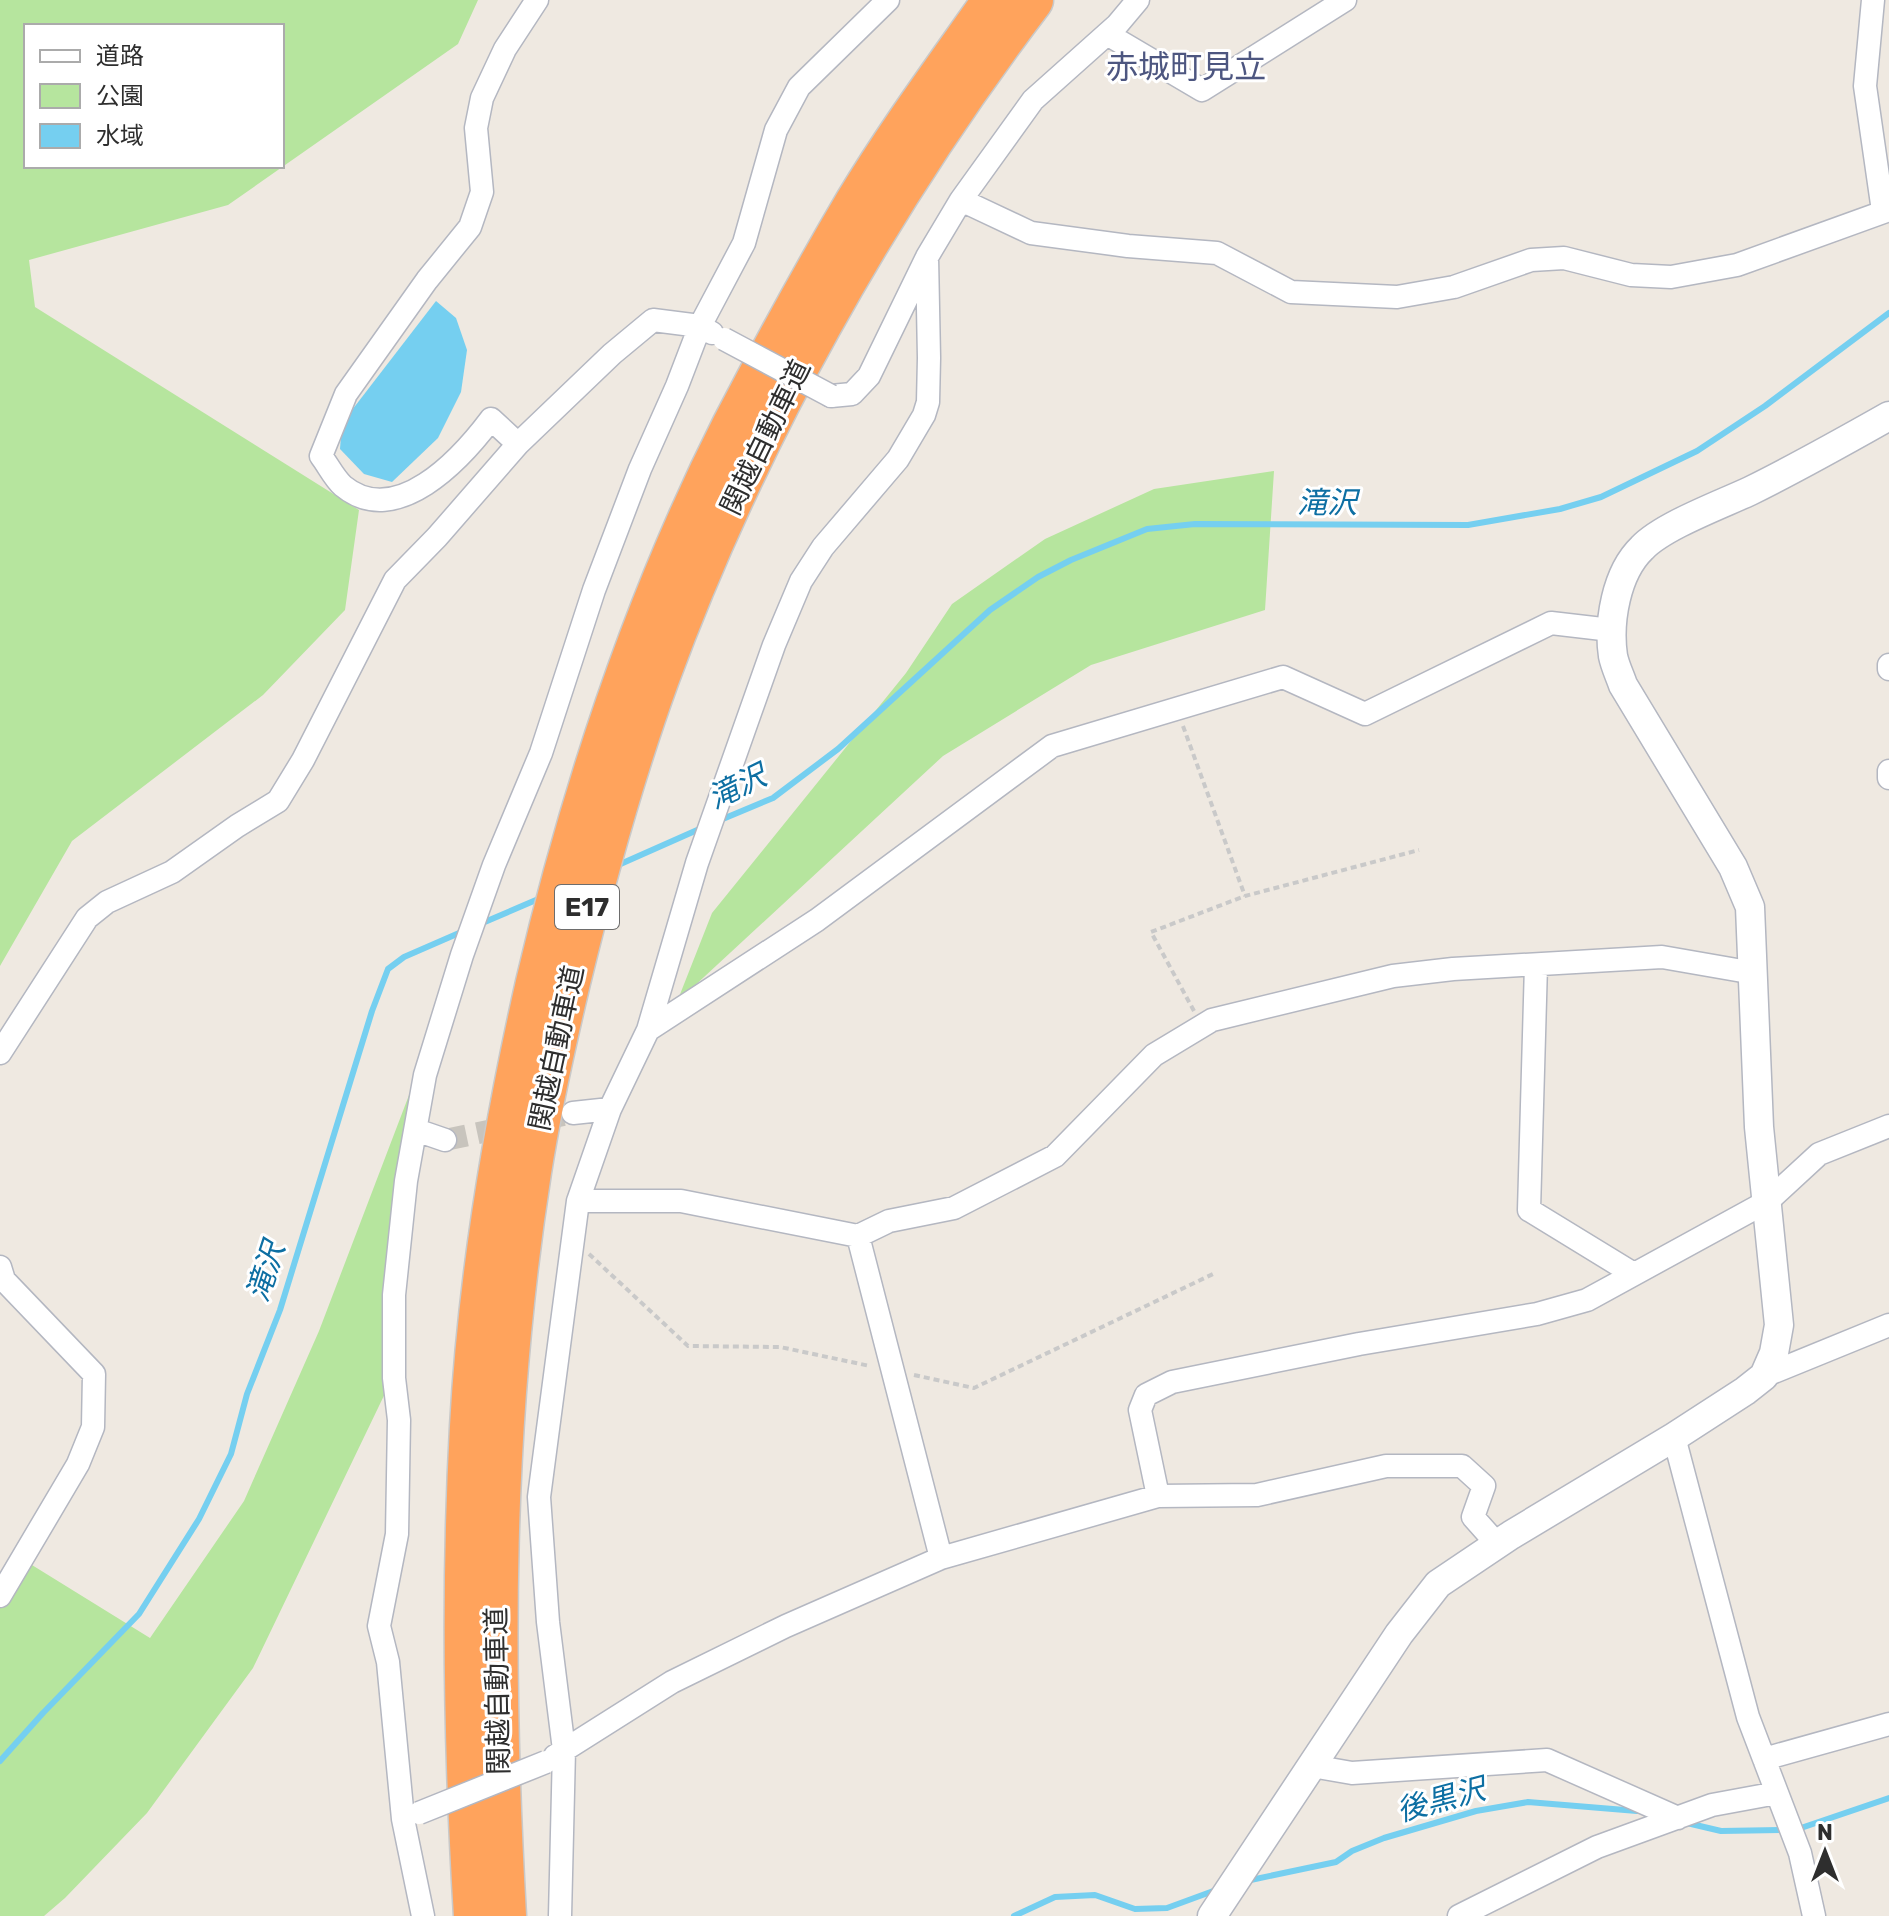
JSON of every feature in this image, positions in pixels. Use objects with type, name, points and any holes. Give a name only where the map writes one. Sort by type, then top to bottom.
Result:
[{"type":"highway","name":"関越自動車道","points":[[475,1916],[465,1679],[466,1540],[471,1422],[483,1287],[500,1163],[520,1059],[586,791],[629,667],[677,547],[731,430],[858,199],[994,0]]},
{"type":"highway","name":"関越自動車道","points":[[505,1916],[495,1673],[497,1538],[504,1411],[514,1291],[530,1170],[554,1045],[585,915],[618,797],[658,677],[705,561],[760,443],[821,326],[887,213],[954,108],[1032,0]]},
{"type":"street","points":[[518,444],[491,419],[468,449],[423,488],[383,500],[361,497],[342,485],[321,456],[346,394],[427,280],[470,227],[482,192],[476,128],[482,98],[505,49],[537,0]]},
{"type":"street","points":[[423,1916],[388,1662],[379,1626],[397,1534],[399,1420],[394,1378],[394,1295],[406,1181],[425,1075],[462,955],[494,865],[541,753],[594,590],[700,326],[744,243],[776,130],[799,87],[888,0]]},
{"type":"street","points":[[0,1053],[87,918],[107,902],[172,872],[278,801],[303,760],[395,580],[518,444],[612,354],[653,320],[700,326],[831,396],[852,394],[869,376],[927,257],[961,200],[1033,100],[1107,34],[1138,0]]},
{"type":"street","points":[[1107,34],[1202,90],[1345,0]]},
{"type":"street","points":[[961,200],[1031,233],[1128,246],[1217,253],[1291,292],[1397,297],[1454,287],[1531,260],[1564,258],[1631,275],[1671,277],[1737,265],[1886,211],[1865,86],[1873,0]]},
{"type":"street","points":[[560,1916],[555,1756],[539,1497],[578,1201],[610,1109],[648,1030],[697,863],[774,645],[801,581],[823,547],[898,459],[924,415],[928,402],[929,358],[927,257]]},
{"type":"street","points":[[1764,1376],[1774,1353],[1779,1325],[1759,1127],[1750,907],[1743,887],[1623,685],[1614,659],[1611,630],[1621,582],[1629,564],[1642,547],[1664,532],[1785,474],[1889,416]]},
{"type":"street","points":[[648,1030],[817,920],[1052,746],[1283,677],[1365,714],[1551,623],[1611,630]]},
{"type":"street","points":[[1889,771],[1889,778]]},
{"type":"street","points":[[578,1201],[681,1201],[858,1236],[889,1221],[954,1208],[1055,1156],[1154,1055],[1212,1020],[1393,976],[1662,957],[1754,973]]},
{"type":"street","points":[[1536,965],[1529,1210],[1632,1273]]},
{"type":"street","points":[[573,1113],[610,1109]]},
{"type":"street","points":[[1158,1496],[1140,1410],[1146,1395],[1172,1382],[1359,1344],[1537,1314],[1587,1300],[1768,1201],[1819,1154],[1889,1126]]},
{"type":"street","points":[[416,1130],[445,1140]]},
{"type":"street","points":[[858,1236],[941,1558]]},
{"type":"street","points":[[0,1267],[4,1280],[94,1374],[93,1427],[78,1464],[0,1596]]},
{"type":"street","points":[[1212,1916],[1419,1607],[1438,1584],[1497,1544],[1674,1437],[1764,1376],[1889,1325]]},
{"type":"street","points":[[1674,1437],[1748,1717],[1800,1853],[1814,1916]]},
{"type":"street","points":[[411,1816],[555,1756],[672,1682],[786,1626],[941,1558],[1158,1496],[1257,1495],[1386,1466],[1462,1466],[1484,1486],[1473,1517],[1497,1544]]},
{"type":"street","points":[[1764,1759],[1889,1724]]},
{"type":"street","points":[[1312,1766],[1352,1773],[1547,1760],[1678,1818]]},
{"type":"street","points":[[1459,1916],[1597,1847],[1712,1805],[1777,1793]]},
{"type":"path","points":[[1177,709],[1245,896]]},
{"type":"path","points":[[1202,1026],[1151,932],[1245,896],[1419,850]]},
{"type":"green space","points":[[0,0],[478,0],[458,44],[284,166],[284,24],[24,24],[24,168],[281,168],[228,205],[29,260],[35,307],[359,510],[345,610],[263,695],[72,841],[0,966]]},
{"type":"green space","points":[[1274,471],[1265,610],[1091,665],[943,756],[677,1002],[712,913],[906,673],[952,604],[1045,539],[1154,489]]},
{"type":"green space","points":[[414,1082],[391,1381],[253,1668],[147,1813],[65,1898],[44,1916],[0,1916],[0,1602],[19,1557],[150,1638],[244,1501],[319,1331]]},
{"type":"water","points":[[436,301],[456,318],[467,350],[461,392],[438,438],[392,482],[364,474],[340,449],[342,423]]},
{"type":"waterway","name":"滝沢","points":[[718,821],[773,798],[838,749],[990,610],[1038,577],[1071,560],[1147,529],[1195,524],[1468,525],[1560,509],[1601,497],[1697,451],[1765,406],[1889,313]]},
{"type":"waterway","name":"滝沢","points":[[616,866],[704,827]]},
{"type":"waterway","name":"滝沢","points":[[480,924],[543,897]]},
{"type":"waterway","name":"滝沢","points":[[0,1761],[139,1614],[199,1519],[231,1454],[247,1394],[280,1310],[372,1011],[388,969],[404,957],[466,930]]},
{"type":"waterway","name":"後黒沢","points":[[1798,1829],[1889,1798]]},
{"type":"waterway","name":"後黒沢","points":[[1246,1881],[1336,1862],[1352,1851],[1384,1838],[1476,1811],[1528,1802],[1637,1811]]},
{"type":"waterway","name":"後黒沢","points":[[1687,1823],[1721,1831],[1787,1830]]},
{"type":"waterway","name":"後黒沢","points":[[1014,1916],[1055,1897],[1095,1895],[1135,1909],[1167,1908],[1216,1890]]},
{"type":"tunnel","points":[[445,1140],[573,1113]]},
{"type":"district","name":"赤城町見立","points":[[1186,67]]}]
